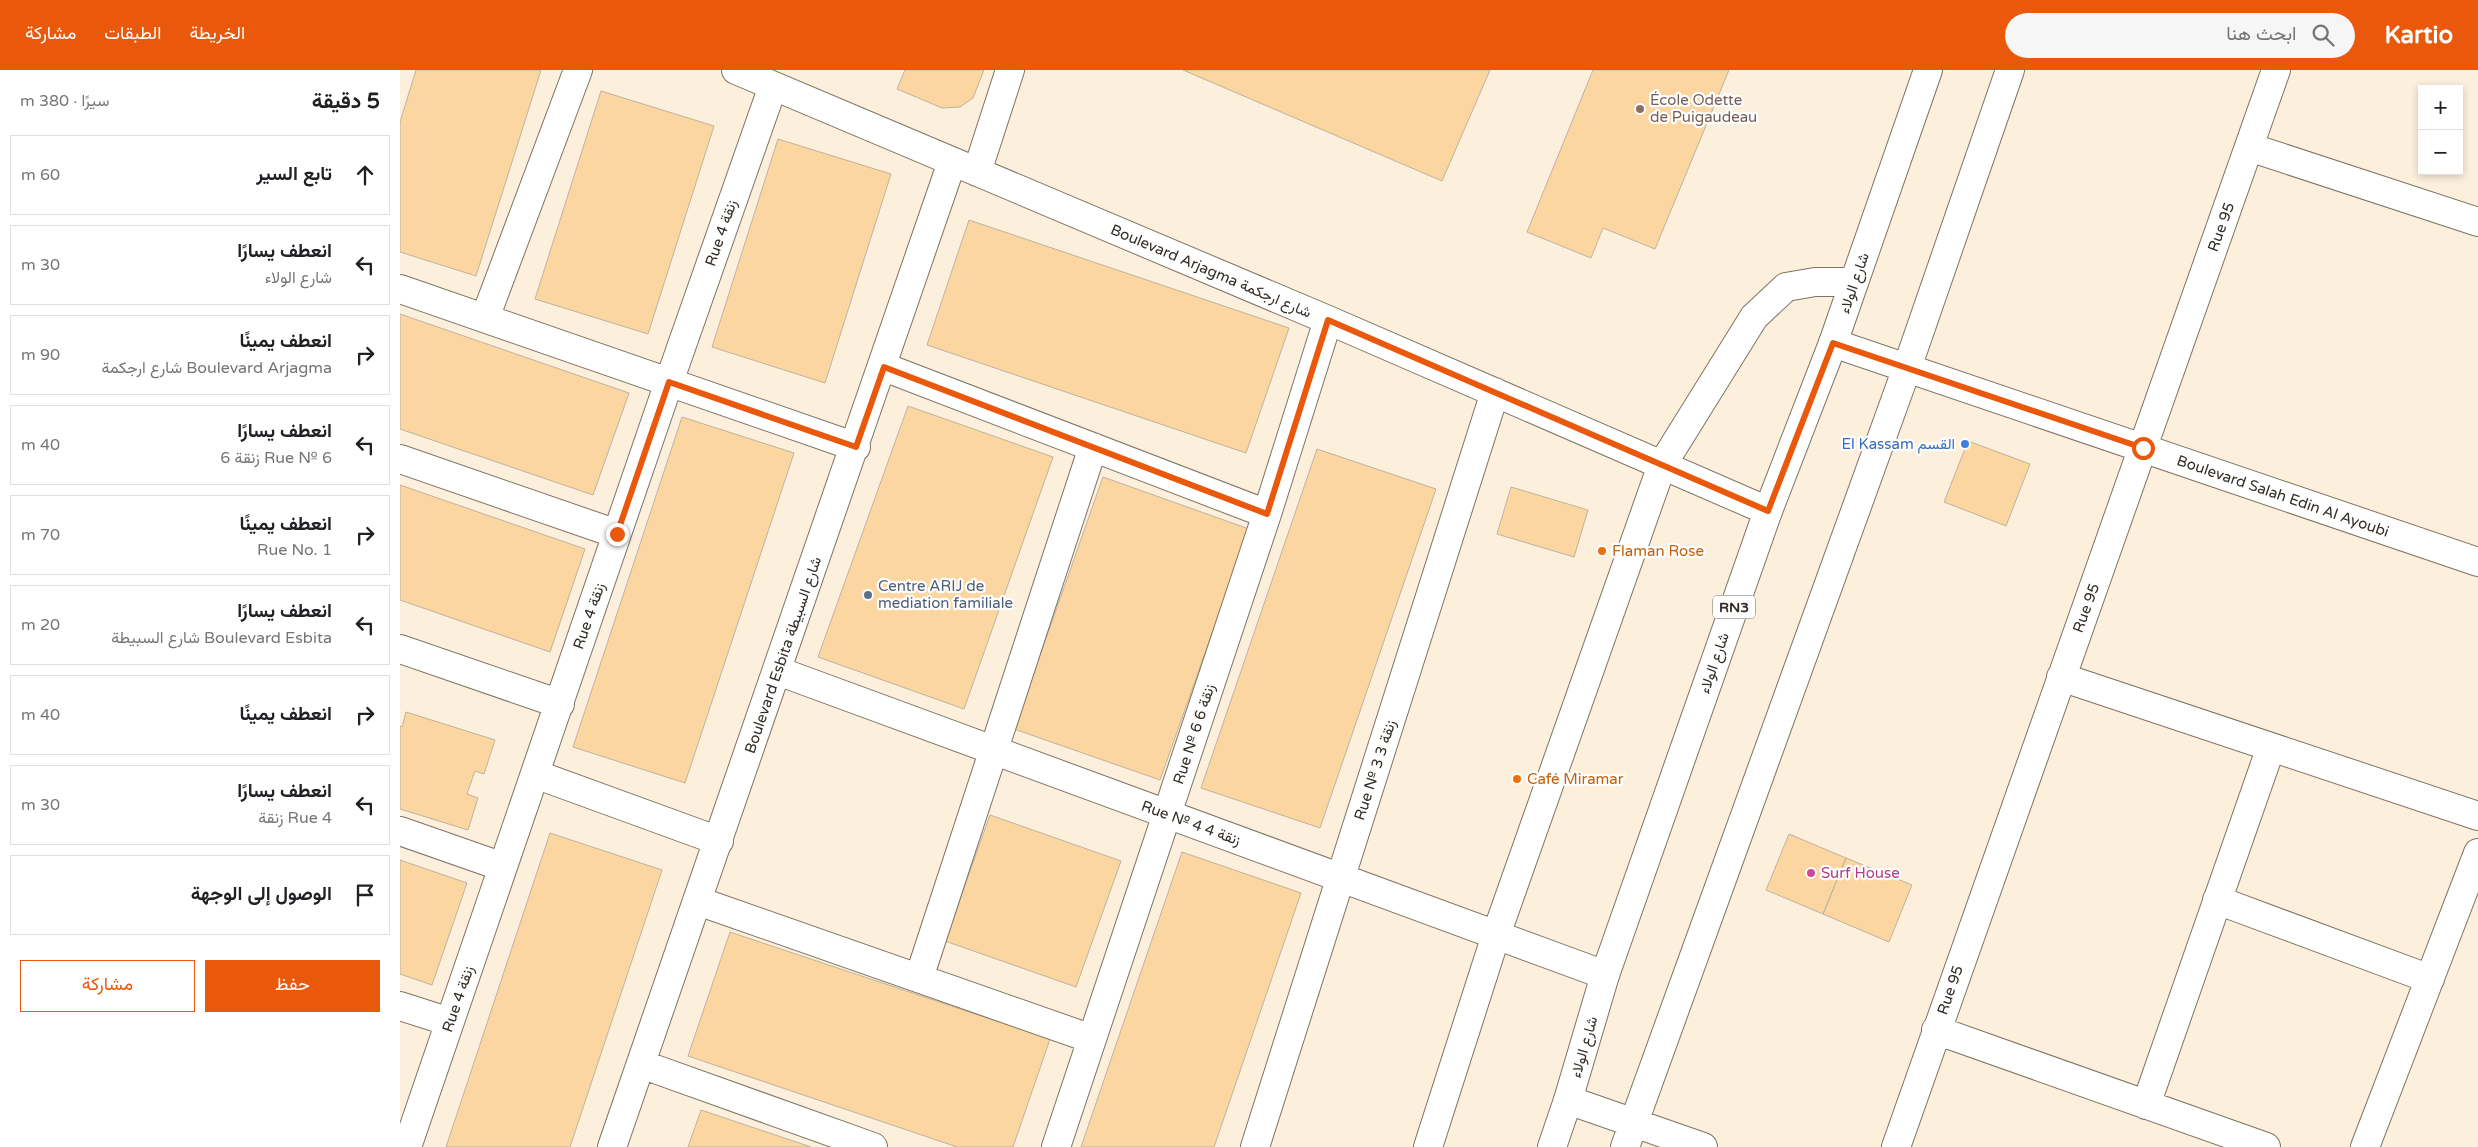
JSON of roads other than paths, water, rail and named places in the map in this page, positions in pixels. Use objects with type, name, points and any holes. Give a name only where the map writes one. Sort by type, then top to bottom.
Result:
[{"type":"street","points":[[485,318],[578,70]]},
{"type":"street","name":"Boulevard Arjagma شارع ارجكمة","points":[[736,70],[1328,320],[1768,511]]},
{"type":"street","points":[[977,172],[1010,70]]},
{"type":"street","name":"شارع الولاء","points":[[1552,1147],[1605,975],[1768,511],[1833,343],[1928,70]]},
{"type":"street","points":[[1629,1135],[1907,368],[2010,70]]},
{"type":"street","name":"Rue 95","points":[[1896,1147],[2276,70]]},
{"type":"street","name":"Rue 4 زنقة","points":[[408,1147],[669,382],[773,86]]},
{"type":"street","points":[[2250,147],[2478,222]]},
{"type":"street","name":"Boulevard Esbita شارع السبيطة","points":[[612,1147],[884,367],[952,162]]},
{"type":"street","points":[[1428,1147],[1496,935],[1662,465],[1754,317],[1786,287],[1815,282],[1854,282]]},
{"type":"street","points":[[400,289],[856,447]]},
{"type":"street","name":"Rue № 6 زنقة 6","points":[[1056,1147],[1267,514],[1328,320]]},
{"type":"street","name":"Boulevard Salah Edin Al Ayoubi","points":[[1833,343],[2478,562]]},
{"type":"street","points":[[884,367],[1267,514]]},
{"type":"street","name":"Rue № 3 زنقة 3","points":[[1255,1147],[1495,392]]},
{"type":"street","points":[[918,978],[1093,447]]},
{"type":"street","points":[[400,459],[617,534]]},
{"type":"street","points":[[400,649],[560,704]]},
{"type":"street","name":"Rue № 4 زنقة 4","points":[[778,671],[1605,975]]},
{"type":"street","points":[[2061,677],[2478,816]]},
{"type":"street","points":[[2146,1106],[2271,747]]},
{"type":"street","points":[[535,774],[719,841]]},
{"type":"street","points":[[400,831],[503,867]]},
{"type":"street","points":[[2364,1147],[2478,853]]},
{"type":"street","points":[[2217,900],[2430,979]]},
{"type":"street","points":[[698,901],[1092,1039]]},
{"type":"street","points":[[400,1006],[450,1022]]},
{"type":"street","points":[[1936,1030],[2261,1146]]},
{"type":"street","points":[[641,1064],[873,1147]]},
{"type":"street","points":[[1568,1100],[1629,1135],[1703,1147]]},
{"type":"place","name":"École Odette de Puigaudeau","points":[[1640,109]]},
{"type":"place","name":"El Kassam القسم","points":[[1965,444]]},
{"type":"place","name":"Flaman Rose","points":[[1602,551]]},
{"type":"place","name":"Centre ARIJ de mediation familiale","points":[[868,595]]},
{"type":"place","name":"Café Miramar","points":[[1517,779]]},
{"type":"place","name":"Surf House","points":[[1811,873]]}]
